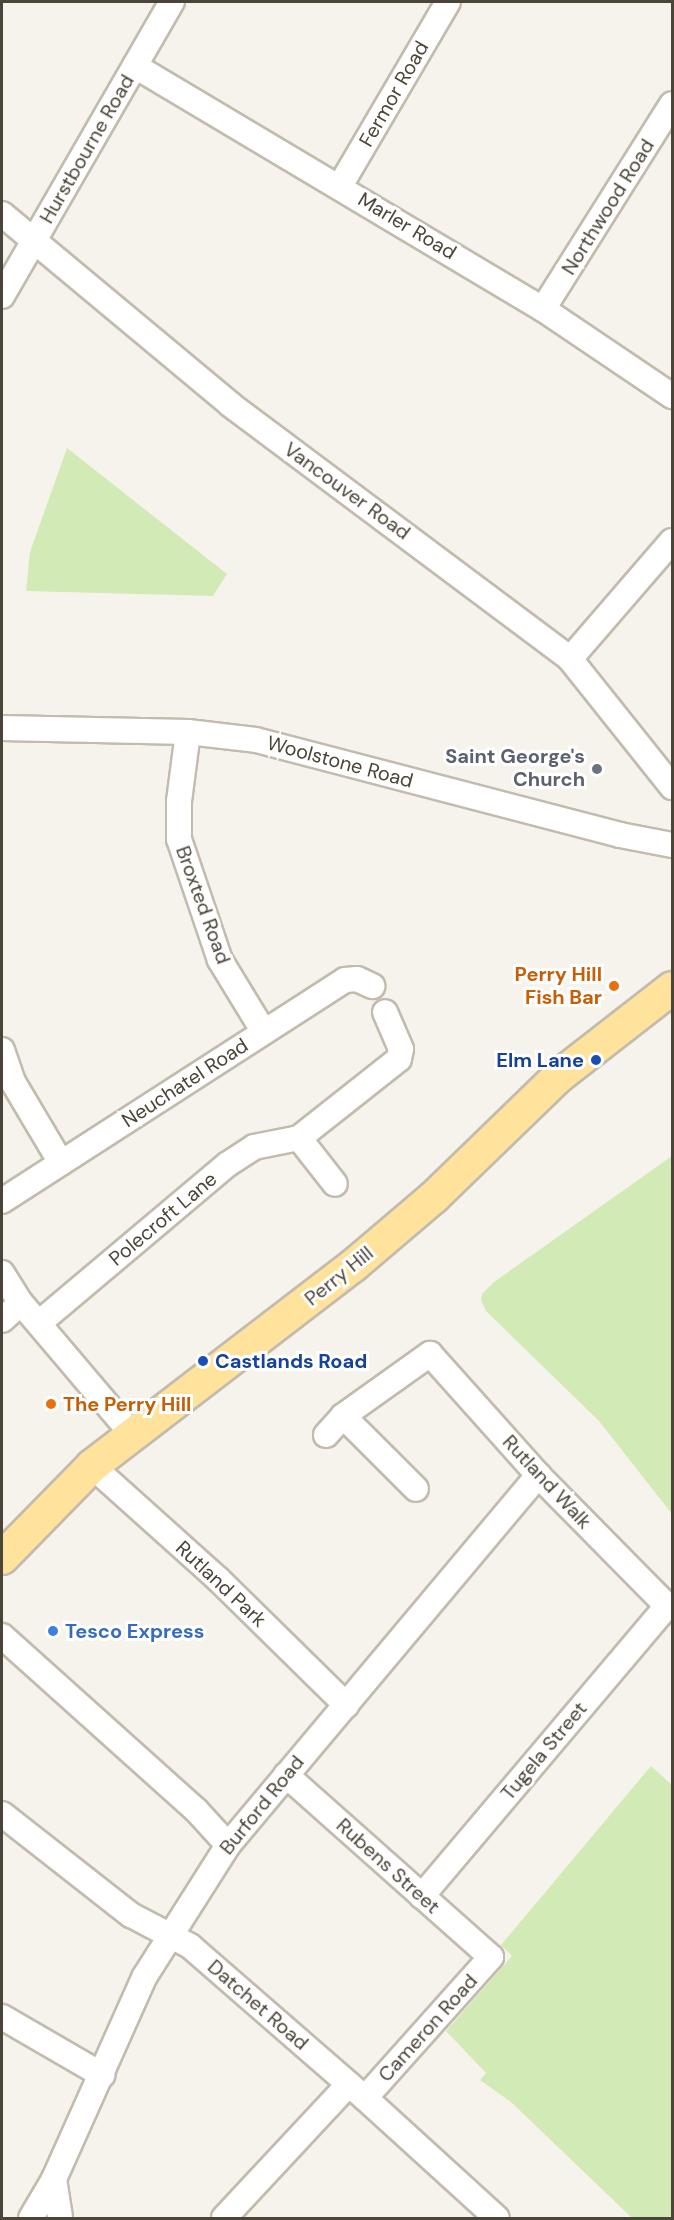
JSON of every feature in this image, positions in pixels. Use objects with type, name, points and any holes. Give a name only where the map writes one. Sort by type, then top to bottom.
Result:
[{"type":"main road","name":"Perry Hill","points":[[2,1558],[92,1466],[241,1355],[354,1265],[434,1197],[559,1076],[672,988]]},
{"type":"street","name":"Hurstbourne Road","points":[[2,296],[172,2]]},
{"type":"street","name":"Fermor Road","points":[[340,186],[448,2]]},
{"type":"street","name":"Marler Road","points":[[135,66],[340,186],[543,309],[672,396]]},
{"type":"street","name":"Northwood Road","points":[[543,309],[672,104]]},
{"type":"street","name":"Vancouver Road","points":[[2,214],[231,405],[570,659],[672,787]]},
{"type":"street","points":[[570,659],[672,542]]},
{"type":"street","name":"Woolstone Road","points":[[2,728],[188,732],[256,740],[522,810],[672,845]]},
{"type":"street","name":"Broxted Road","points":[[188,732],[179,801],[179,839],[220,960],[264,1032]]},
{"type":"street","name":"Neuchatel Road","points":[[2,1201],[345,980],[357,979],[372,986]]},
{"type":"street","name":"Polecroft Lane","points":[[39,1323],[228,1164],[254,1147],[299,1138],[399,1059],[401,1049],[385,1012]]},
{"type":"street","points":[[2,1050],[13,1082],[61,1162]]},
{"type":"street","points":[[299,1138],[335,1184]]},
{"type":"street","points":[[2,1274],[21,1303],[132,1434]]},
{"type":"street","points":[[2,1320],[21,1303]]},
{"type":"street","name":"Rutland Walk","points":[[344,1416],[430,1354],[538,1475],[667,1606]]},
{"type":"street","points":[[326,1435],[344,1416],[416,1489]]},
{"type":"street","name":"Rutland Park","points":[[92,1466],[218,1579],[346,1705]]},
{"type":"street","name":"Burford Road","points":[[31,2218],[54,2179],[145,1976],[168,1936],[228,1845],[538,1475]]},
{"type":"street","name":"Tugela Street","points":[[422,1896],[667,1606]]},
{"type":"street","points":[[2,1636],[196,1810],[228,1845]]},
{"type":"street","name":"Rubens Street","points":[[286,1775],[491,1957]]},
{"type":"street","name":"Datchet Road","points":[[2,1814],[131,1915],[190,1946],[357,2091],[497,2218]]},
{"type":"street","name":"Cameron Road","points":[[224,2218],[357,2091],[491,1957]]},
{"type":"street","points":[[2,2017],[102,2076]]},
{"type":"street","points":[[54,2179],[60,2218]]},
{"type":"green space","points":[[67,448],[227,574],[213,596],[26,591],[30,552]]},
{"type":"green space","points":[[672,1156],[672,1514],[599,1421],[486,1311],[481,1300],[482,1294],[494,1282]]},
{"type":"green space","points":[[651,1766],[672,1785],[672,2218],[632,2218],[511,2102],[480,2080],[486,2073],[446,2031],[512,1956],[501,1945]]},
{"type":"place","name":"Saint George's Church","points":[[597,769]]},
{"type":"place","name":"Perry Hill Fish Bar","points":[[614,986]]},
{"type":"place","name":"Elm Lane","points":[[596,1060]]},
{"type":"place","name":"Castlands Road","points":[[203,1361]]},
{"type":"place","name":"The Perry Hill","points":[[51,1404]]},
{"type":"place","name":"Tesco Express","points":[[53,1631]]}]
